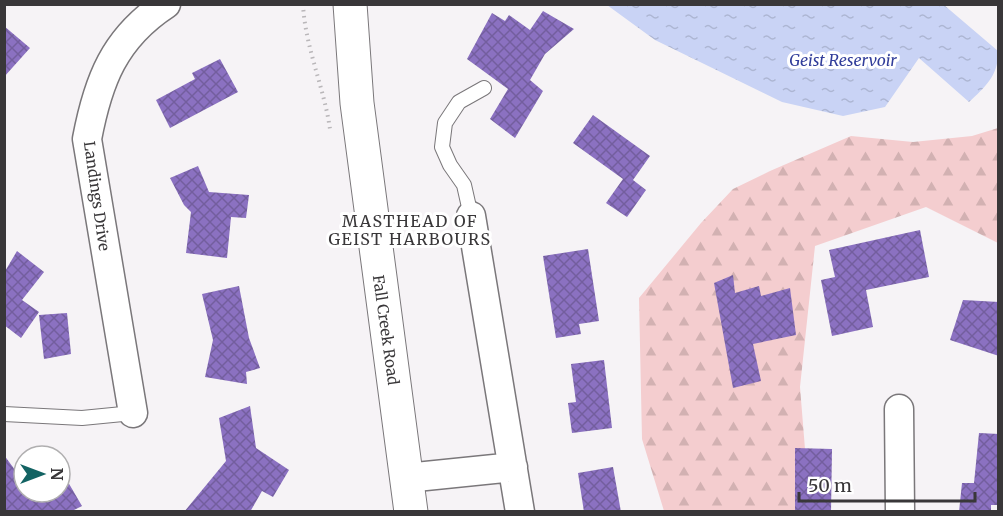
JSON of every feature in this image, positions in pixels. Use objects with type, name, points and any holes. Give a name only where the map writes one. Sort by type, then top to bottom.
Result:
[{"type":"main road","name":"Fall Creek Road","points":[[350,4],[362,137],[411,512]]},
{"type":"street","name":"Landings Drive","points":[[133,413],[87,140],[94,100],[106,69],[126,38],[150,15],[166,4]]},
{"type":"street","points":[[471,216],[520,512]]},
{"type":"street","points":[[899,409],[900,512]]},
{"type":"street","points":[[406,478],[513,467]]},
{"type":"lane","points":[[471,216],[464,185],[450,165],[442,147],[445,123],[459,102],[484,88]]},
{"type":"lane","points":[[4,414],[82,418],[133,413]]},
{"type":"green space","points":[[998,128],[998,243],[926,207],[815,246],[800,387],[810,511],[664,511],[642,439],[639,298],[701,223],[733,189],[851,136],[913,142],[972,136]]},
{"type":"water","name":"Geist Reservoir","points":[[607,5],[944,5],[998,51],[998,59],[990,80],[969,102],[919,58],[885,107],[843,116],[782,102],[655,40]]},
{"type":"building","points":[[543,11],[574,29],[545,54],[530,80],[543,91],[515,138],[490,119],[508,89],[467,59],[492,13],[505,21],[509,15],[530,30]]},
{"type":"building","points":[[4,26],[30,48],[4,77]]},
{"type":"building","points":[[220,59],[238,92],[170,128],[156,100],[195,79],[192,73]]},
{"type":"building","points":[[593,115],[650,156],[633,180],[646,190],[627,217],[606,203],[623,179],[573,143]]},
{"type":"building","points":[[198,166],[209,192],[249,195],[246,218],[231,217],[227,258],[186,253],[191,212],[184,205],[170,178]]},
{"type":"building","points":[[920,230],[929,277],[866,290],[873,327],[832,336],[821,280],[835,277],[829,250]]},
{"type":"building","points":[[588,249],[599,321],[579,324],[581,334],[556,338],[543,256]]},
{"type":"building","points":[[17,251],[44,272],[22,300],[39,312],[21,338],[4,325],[4,273]]},
{"type":"building","points":[[733,275],[735,293],[759,286],[761,296],[790,288],[796,335],[753,344],[761,381],[733,388],[714,283]]},
{"type":"building","points":[[239,286],[249,338],[260,368],[246,372],[247,384],[205,377],[213,340],[202,294]]},
{"type":"building","points":[[963,300],[999,302],[999,356],[950,340]]},
{"type":"building","points":[[67,313],[71,354],[44,359],[39,315]]},
{"type":"building","points":[[604,360],[612,428],[572,433],[568,403],[576,402],[571,364]]},
{"type":"building","points":[[250,406],[256,448],[289,470],[273,497],[262,491],[250,512],[184,512],[226,461],[219,418]]},
{"type":"building","points":[[979,433],[999,434],[999,505],[991,505],[991,512],[959,512],[962,483],[974,483]]},
{"type":"building","points":[[795,448],[832,449],[831,512],[795,512]]},
{"type":"building","points":[[4,455],[12,466],[12,504],[72,504],[72,489],[82,506],[70,512],[4,512]]},
{"type":"building","points":[[613,467],[621,512],[584,512],[578,473]]},
{"type":"district","name":"MASTHEAD OF GEIST HARBOURS","points":[[410,230]]}]
